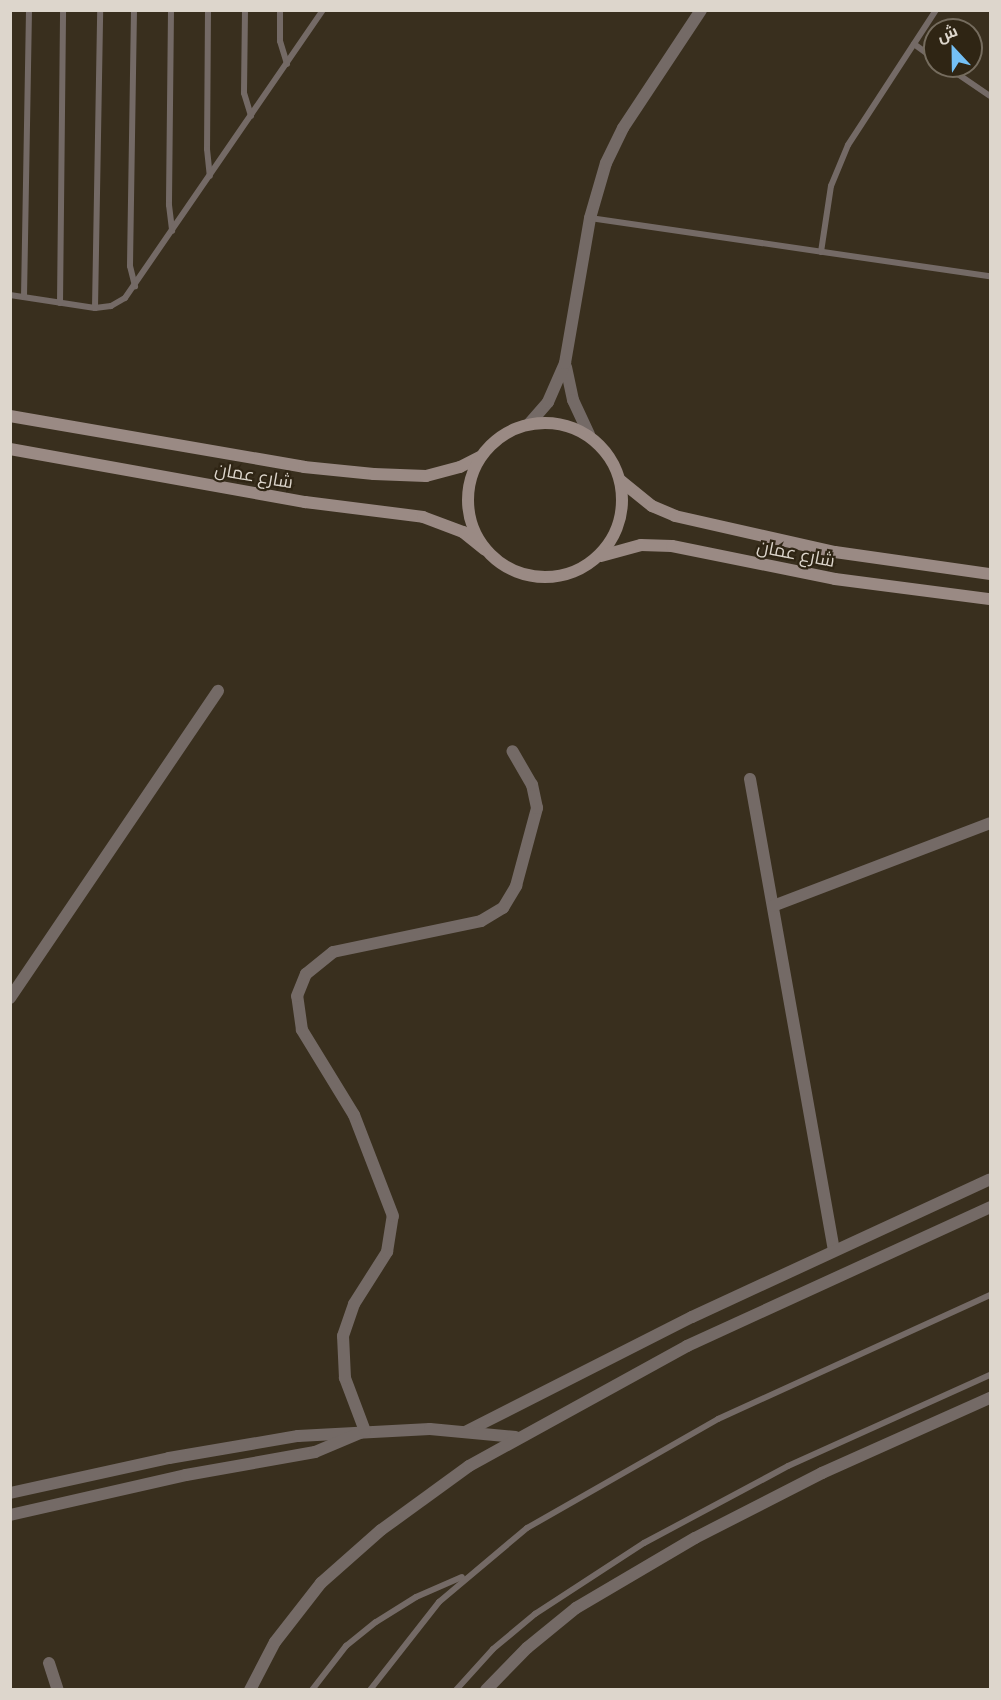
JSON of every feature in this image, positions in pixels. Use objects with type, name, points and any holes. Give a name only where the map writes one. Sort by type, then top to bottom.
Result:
[{"type":"main road","name":"شارع عمان","points":[[10,416],[304,466],[394,476],[438,474],[481,456]]},
{"type":"main road","points":[[529,424],[560,424],[589,435],[609,455],[621,481],[623,498],[617,530],[597,558],[566,575],[531,576],[506,566],[485,550],[473,528],[467,504],[468,487],[481,456],[502,436],[529,424]]},
{"type":"main road","name":"شارع عمان","points":[[10,449],[305,502],[423,517],[463,532],[485,550]]},
{"type":"main road","name":"شارع عمان","points":[[621,481],[652,506],[675,516],[835,552],[990,574]]},
{"type":"main road","name":"شارع عمان","points":[[597,558],[626,548],[672,546],[835,579],[990,599]]},
{"type":"street","points":[[529,424],[552,396],[565,363],[590,218],[606,163],[623,128],[701,10]]},
{"type":"street","points":[[565,363],[573,400],[589,435]]},
{"type":"street","points":[[10,998],[218,692]]},
{"type":"street","points":[[365,1431],[345,1378],[343,1335],[354,1304],[387,1252],[393,1216],[354,1115],[302,1030],[297,996],[306,974],[333,952],[481,921],[503,908],[516,886],[537,808],[532,785],[512,751]]},
{"type":"street","points":[[750,779],[834,1250]]},
{"type":"street","points":[[773,906],[990,823]]},
{"type":"street","points":[[467,1431],[834,1250],[990,1179]]},
{"type":"street","points":[[250,1689],[289,1622],[340,1566],[424,1497],[516,1437],[687,1346],[990,1207]]},
{"type":"street","points":[[486,1689],[527,1648],[576,1608],[695,1538],[822,1473],[990,1398]]},
{"type":"street","points":[[10,1515],[186,1475],[321,1450],[365,1431]]},
{"type":"street","points":[[10,1493],[265,1440],[365,1431],[467,1431],[516,1437]]},
{"type":"street","points":[[49,1663],[58,1689]]},
{"type":"lane","points":[[24,297],[29,10]]},
{"type":"lane","points":[[60,303],[63,10]]},
{"type":"lane","points":[[95,308],[100,10]]},
{"type":"lane","points":[[134,10],[130,266],[135,286]]},
{"type":"lane","points":[[171,10],[172,231]]},
{"type":"lane","points":[[208,10],[207,149],[210,176]]},
{"type":"lane","points":[[245,10],[244,93],[251,116]]},
{"type":"lane","points":[[280,10],[280,41],[286,64]]},
{"type":"lane","points":[[10,295],[95,308],[118,303],[135,286],[323,10]]},
{"type":"lane","points":[[821,252],[825,208],[838,165],[859,126],[936,10]]},
{"type":"lane","points":[[914,44],[923,50]]},
{"type":"lane","points":[[964,78],[990,96]]},
{"type":"lane","points":[[590,218],[990,276]]},
{"type":"lane","points":[[370,1689],[414,1630],[466,1576],[527,1528],[652,1454],[784,1386],[990,1295]]},
{"type":"lane","points":[[456,1689],[493,1649],[535,1614],[644,1543],[788,1466],[990,1375]]},
{"type":"lane","points":[[312,1689],[346,1646],[376,1622],[416,1597],[466,1576]]}]
